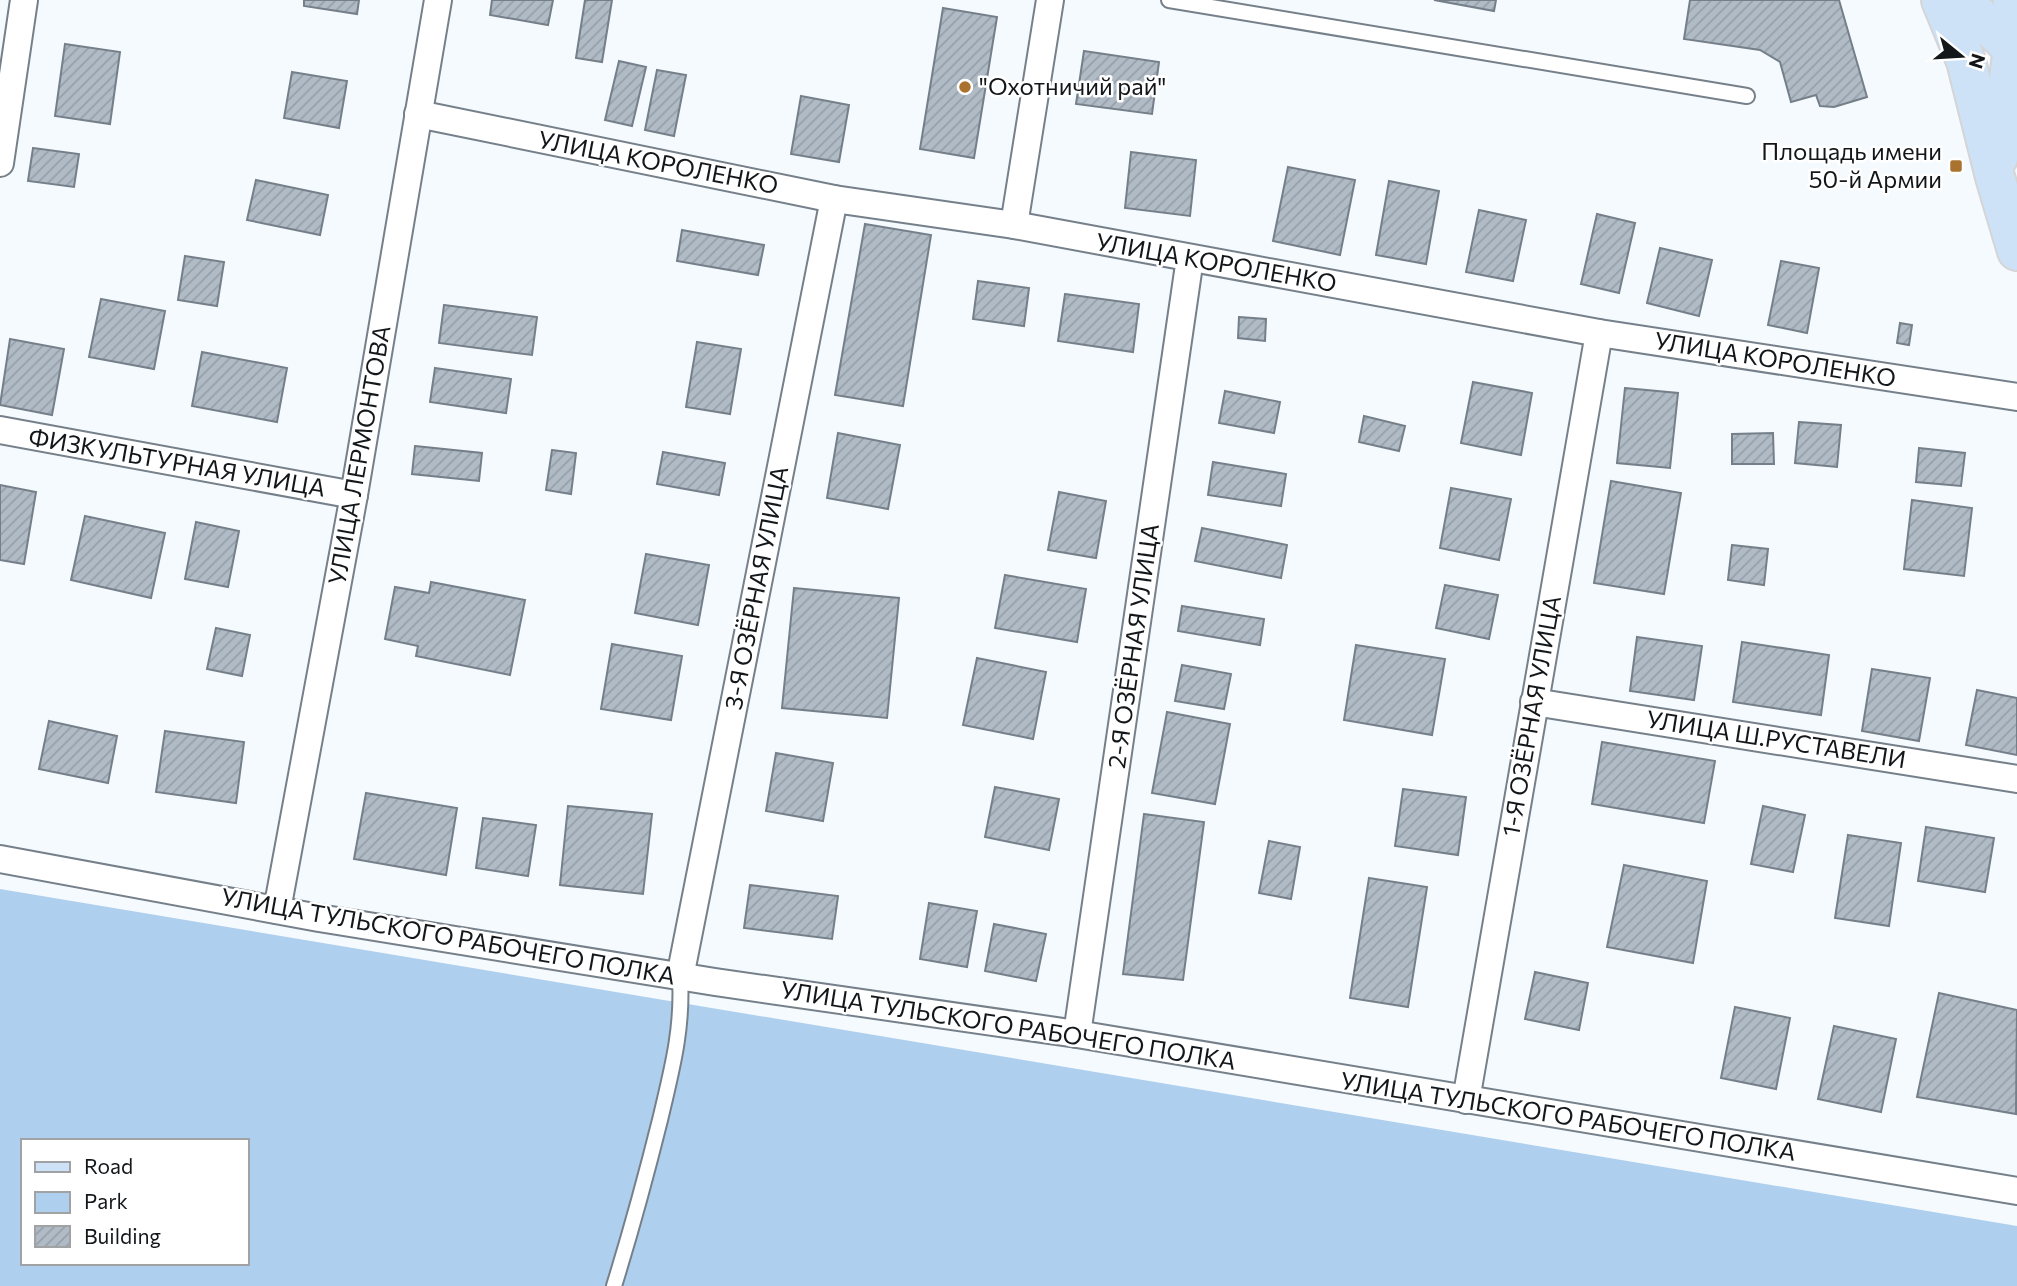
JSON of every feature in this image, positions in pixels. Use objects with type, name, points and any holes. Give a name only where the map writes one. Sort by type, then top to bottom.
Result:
[{"type":"main road","points":[[1941,0],[1966,61],[2017,251]]},
{"type":"main road","points":[[1962,0],[2015,51]]},
{"type":"main road","points":[[1995,177],[2015,51],[2013,0]]},
{"type":"street","points":[[0,163],[24,0]]},
{"type":"street","name":"УЛИЦА ЛЕРМОНТОВА","points":[[277,909],[354,495],[438,0]]},
{"type":"street","points":[[1014,225],[1050,0]]},
{"type":"street","name":"УЛИЦА КОРОЛЕНКО","points":[[418,114],[834,199],[1014,225],[1599,333],[2017,397]]},
{"type":"street","name":"3-Я ОЗЁРНАЯ УЛИЦА","points":[[680,976],[834,199]]},
{"type":"street","name":"2-Я ОЗЁРНАЯ УЛИЦА","points":[[1077,1034],[1190,258]]},
{"type":"street","name":"1-Я ОЗЁРНАЯ УЛИЦА","points":[[1466,1100],[1599,333]]},
{"type":"street","name":"ФИЗКУЛЬТУРНАЯ УЛИЦА","points":[[0,430],[354,495]]},
{"type":"street","name":"УЛИЦА Ш.РУСТАВЕЛИ","points":[[1534,702],[2017,779]]},
{"type":"street","name":"УЛИЦА ТУЛЬСКОГО РАБОЧЕГО ПОЛКА","points":[[0,859],[277,909],[680,976],[1077,1034],[2017,1191]]},
{"type":"lane","points":[[1169,0],[1747,96]]},
{"type":"lane","points":[[614,1286],[643,1188],[678,1041],[682,1003],[680,976]]},
{"type":"green space","points":[[0,889],[2017,1226],[2017,1286],[0,1286]]},
{"type":"building","points":[[304,0],[359,0],[357,14],[304,6]]},
{"type":"building","points":[[492,0],[553,0],[548,25],[490,15]]},
{"type":"building","points":[[585,0],[612,0],[602,62],[576,58]]},
{"type":"building","points":[[1434,0],[1496,0],[1494,11]]},
{"type":"building","points":[[1690,0],[1839,0],[1867,97],[1834,107],[1820,106],[1816,95],[1791,102],[1780,62],[1760,50],[1684,39]]},
{"type":"building","points":[[943,8],[997,17],[974,158],[920,149]]},
{"type":"building","points":[[65,44],[120,52],[110,124],[55,116]]},
{"type":"building","points":[[1084,51],[1159,62],[1152,114],[1076,104]]},
{"type":"building","points":[[619,61],[646,67],[632,126],[605,120]]},
{"type":"building","points":[[657,70],[686,75],[674,136],[645,130]]},
{"type":"building","points":[[292,72],[347,81],[339,128],[284,118]]},
{"type":"building","points":[[801,96],[849,105],[839,162],[791,154]]},
{"type":"building","points":[[33,148],[79,154],[74,187],[28,181]]},
{"type":"building","points":[[1131,152],[1196,160],[1190,216],[1125,208]]},
{"type":"building","points":[[1288,167],[1355,180],[1340,255],[1273,241]]},
{"type":"building","points":[[256,180],[328,195],[320,235],[247,220]]},
{"type":"building","points":[[1389,181],[1439,191],[1426,264],[1376,255]]},
{"type":"building","points":[[1479,210],[1526,220],[1513,281],[1466,272]]},
{"type":"building","points":[[1597,214],[1635,223],[1619,293],[1581,284]]},
{"type":"building","points":[[865,224],[931,235],[903,406],[835,395]]},
{"type":"building","points":[[682,230],[764,245],[758,275],[677,261]]},
{"type":"building","points":[[1660,248],[1712,260],[1699,316],[1647,303]]},
{"type":"building","points":[[185,256],[224,262],[217,306],[178,300]]},
{"type":"building","points":[[1781,261],[1819,268],[1807,333],[1768,325]]},
{"type":"building","points":[[978,281],[1029,288],[1024,326],[973,319]]},
{"type":"building","points":[[1065,294],[1139,304],[1133,352],[1058,341]]},
{"type":"building","points":[[101,299],[165,311],[154,369],[89,357]]},
{"type":"building","points":[[444,305],[537,317],[532,355],[439,343]]},
{"type":"building","points":[[1239,317],[1266,319],[1265,341],[1238,338]]},
{"type":"building","points":[[1900,323],[1912,325],[1909,345],[1897,343]]},
{"type":"building","points":[[10,339],[64,349],[52,415],[0,405]]},
{"type":"building","points":[[697,342],[741,349],[730,414],[686,407]]},
{"type":"building","points":[[202,352],[287,368],[277,422],[192,406]]},
{"type":"building","points":[[435,368],[511,379],[506,413],[430,402]]},
{"type":"building","points":[[1473,382],[1532,393],[1521,455],[1461,443]]},
{"type":"building","points":[[1625,388],[1678,393],[1670,468],[1617,463]]},
{"type":"building","points":[[1225,391],[1280,402],[1274,433],[1219,423]]},
{"type":"building","points":[[1364,416],[1405,426],[1399,451],[1359,442]]},
{"type":"building","points":[[1799,422],[1841,425],[1837,467],[1795,463]]},
{"type":"building","points":[[838,433],[900,445],[888,509],[827,498]]},
{"type":"building","points":[[1773,433],[1774,464],[1732,464],[1732,434]]},
{"type":"building","points":[[415,446],[482,453],[479,481],[412,474]]},
{"type":"building","points":[[1919,448],[1965,453],[1961,486],[1916,482]]},
{"type":"building","points":[[552,450],[576,453],[571,494],[546,490]]},
{"type":"building","points":[[663,452],[725,463],[719,495],[657,484]]},
{"type":"building","points":[[1213,462],[1286,474],[1281,506],[1208,495]]},
{"type":"building","points":[[1611,481],[1681,493],[1664,594],[1594,583]]},
{"type":"building","points":[[0,485],[36,492],[24,564],[0,560]]},
{"type":"building","points":[[1451,488],[1511,499],[1499,560],[1440,548]]},
{"type":"building","points":[[1059,492],[1106,501],[1096,558],[1048,550]]},
{"type":"building","points":[[1912,500],[1972,508],[1964,576],[1904,569]]},
{"type":"building","points":[[85,516],[165,533],[151,598],[71,580]]},
{"type":"building","points":[[196,522],[239,531],[228,587],[185,579]]},
{"type":"building","points":[[1202,528],[1287,545],[1281,578],[1195,561]]},
{"type":"building","points":[[1732,545],[1768,549],[1764,585],[1728,580]]},
{"type":"building","points":[[646,554],[709,565],[698,625],[635,613]]},
{"type":"building","points":[[1005,575],[1086,589],[1077,642],[995,628]]},
{"type":"building","points":[[431,582],[525,600],[510,675],[416,656],[418,646],[385,639],[395,587],[429,593]]},
{"type":"building","points":[[1445,585],[1498,595],[1489,639],[1436,628]]},
{"type":"building","points":[[794,588],[899,598],[887,718],[782,708]]},
{"type":"building","points":[[1182,606],[1264,619],[1260,645],[1178,631]]},
{"type":"building","points":[[216,628],[250,635],[242,676],[207,669]]},
{"type":"building","points":[[1637,637],[1702,646],[1694,700],[1630,691]]},
{"type":"building","points":[[1742,642],[1829,655],[1821,715],[1733,702]]},
{"type":"building","points":[[612,644],[682,656],[671,720],[601,709]]},
{"type":"building","points":[[1356,645],[1445,659],[1432,735],[1344,720]]},
{"type":"building","points":[[977,658],[1046,672],[1033,739],[963,725]]},
{"type":"building","points":[[1182,665],[1231,674],[1224,709],[1175,701]]},
{"type":"building","points":[[1872,669],[1930,678],[1919,741],[1862,731]]},
{"type":"building","points":[[1977,690],[2017,698],[2017,755],[1966,745]]},
{"type":"building","points":[[1167,712],[1230,724],[1215,804],[1152,793]]},
{"type":"building","points":[[49,721],[117,736],[108,783],[39,769]]},
{"type":"building","points":[[165,731],[244,742],[236,803],[156,792]]},
{"type":"building","points":[[1602,742],[1715,761],[1704,823],[1592,804]]},
{"type":"building","points":[[776,753],[833,763],[823,821],[766,811]]},
{"type":"building","points":[[995,787],[1059,799],[1049,850],[985,837]]},
{"type":"building","points":[[1403,789],[1466,797],[1458,855],[1395,846]]},
{"type":"building","points":[[366,793],[457,808],[446,875],[354,859]]},
{"type":"building","points":[[568,806],[652,814],[643,894],[560,885]]},
{"type":"building","points":[[1763,806],[1805,815],[1793,872],[1751,864]]},
{"type":"building","points":[[1144,814],[1204,822],[1183,980],[1123,974]]},
{"type":"building","points":[[483,818],[536,825],[528,876],[476,868]]},
{"type":"building","points":[[1926,827],[1994,838],[1985,892],[1918,881]]},
{"type":"building","points":[[1848,835],[1901,843],[1889,926],[1835,918]]},
{"type":"building","points":[[1269,841],[1300,847],[1291,899],[1259,893]]},
{"type":"building","points":[[1624,865],[1707,881],[1693,963],[1607,947]]},
{"type":"building","points":[[1369,878],[1427,887],[1408,1007],[1350,998]]},
{"type":"building","points":[[750,885],[838,896],[832,939],[744,928]]},
{"type":"building","points":[[929,903],[977,911],[967,967],[920,959]]},
{"type":"building","points":[[994,924],[1046,934],[1036,981],[985,971]]},
{"type":"building","points":[[1535,972],[1588,983],[1579,1030],[1525,1019]]},
{"type":"building","points":[[1939,993],[2017,1010],[2016,1114],[1917,1097]]},
{"type":"building","points":[[1735,1007],[1790,1018],[1776,1089],[1721,1078]]},
{"type":"building","points":[[1834,1026],[1896,1039],[1881,1112],[1818,1099]]},
{"type":"place","name":"\"Охотничий рай\"","points":[[965,87]]},
{"type":"place","name":"Площадь имени 50-й Армии","points":[[1956,166]]}]
